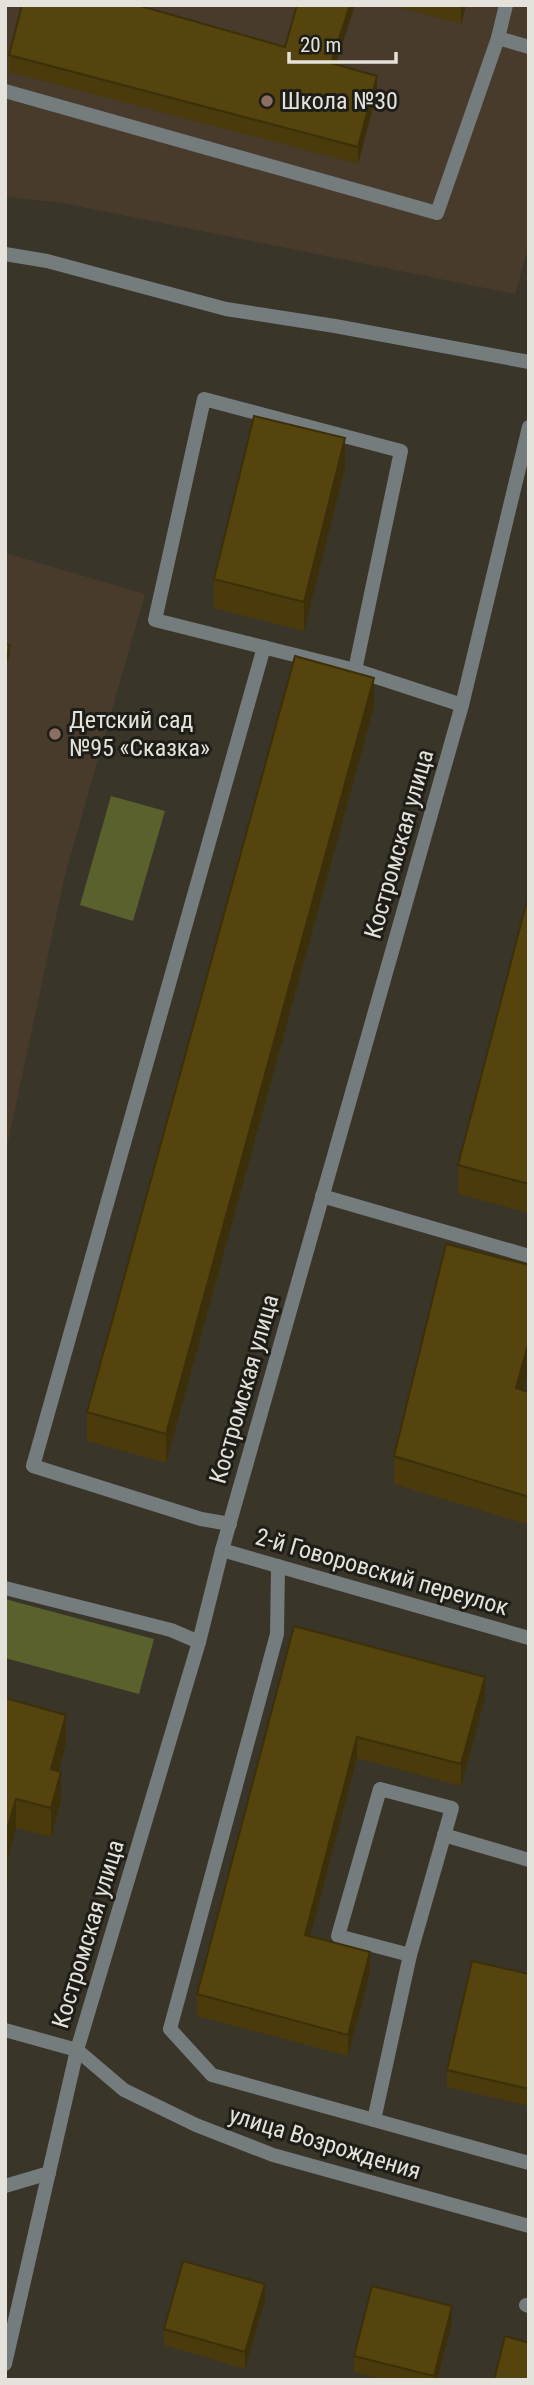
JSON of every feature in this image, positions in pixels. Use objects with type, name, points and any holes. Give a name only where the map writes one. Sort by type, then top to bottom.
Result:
[{"type":"street","points":[[5,91],[437,213],[498,38],[506,5]]},
{"type":"street","points":[[498,38],[529,47]]},
{"type":"street","points":[[5,254],[47,261],[226,309],[529,362]]},
{"type":"street","points":[[355,670],[401,451],[204,399],[155,620],[355,670],[462,705]]},
{"type":"street","name":"Костромская улица","points":[[5,2364],[77,2050],[199,1642],[222,1550],[462,705],[529,427]]},
{"type":"street","points":[[230,1524],[201,1519],[33,1466],[264,647]]},
{"type":"street","points":[[322,1196],[529,1256]]},
{"type":"street","name":"2-й Говоровский переулок","points":[[222,1550],[529,1638]]},
{"type":"street","points":[[278,1566],[277,1634],[170,2029],[212,2075],[529,2163]]},
{"type":"street","points":[[5,1588],[171,1630],[199,1642]]},
{"type":"street","points":[[374,2120],[410,1955],[452,1808],[380,1789],[338,1936],[410,1955]]},
{"type":"street","points":[[444,1835],[529,1860]]},
{"type":"street","name":"улица Возрождения","points":[[5,2030],[77,2050],[124,2090],[196,2125],[273,2155],[529,2226]]},
{"type":"street","points":[[5,2186],[49,2174]]},
{"type":"shaded area","name":"Школа №30","points":[[5,5],[529,5],[529,245],[515,294],[62,203],[5,197]]},
{"type":"shaded area","name":"Детский сад №95 «Сказка»","points":[[5,553],[145,594],[65,875],[6,1151]]},
{"type":"green space","points":[[111,796],[165,811],[133,921],[80,905]]},
{"type":"green space","points":[[5,1599],[154,1639],[139,1694],[5,1658]]},
{"type":"building","points":[[22,5],[137,5],[285,47],[297,5],[350,5],[331,63],[377,76],[358,147],[9,55]]},
{"type":"building","points":[[254,416],[345,438],[304,602],[214,579]]},
{"type":"building","points":[[5,644],[10,645],[5,660]]},
{"type":"building","points":[[295,656],[374,678],[166,1434],[87,1412]]},
{"type":"building","points":[[529,893],[529,1184],[458,1165]]},
{"type":"building","points":[[446,1244],[529,1265],[529,1341],[516,1388],[529,1392],[529,1497],[394,1456]]},
{"type":"building","points":[[294,1626],[485,1677],[461,1764],[357,1737],[305,1935],[370,1952],[348,2035],[197,1994]]},
{"type":"building","points":[[5,1698],[66,1715],[51,1769],[61,1772],[51,1808],[16,1799],[5,1837]]},
{"type":"building","points":[[472,1961],[529,1974],[529,2089],[447,2070]]},
{"type":"building","points":[[183,2261],[265,2284],[245,2352],[164,2329]]},
{"type":"building","points":[[372,2286],[452,2306],[434,2376],[354,2356]]},
{"type":"building","points":[[505,2336],[529,2343],[529,2380],[494,2380]]},
{"type":"place","name":"Школа №30","points":[[267,101]]},
{"type":"place","name":"Детский сад №95 «Сказка»","points":[[55,734]]}]
